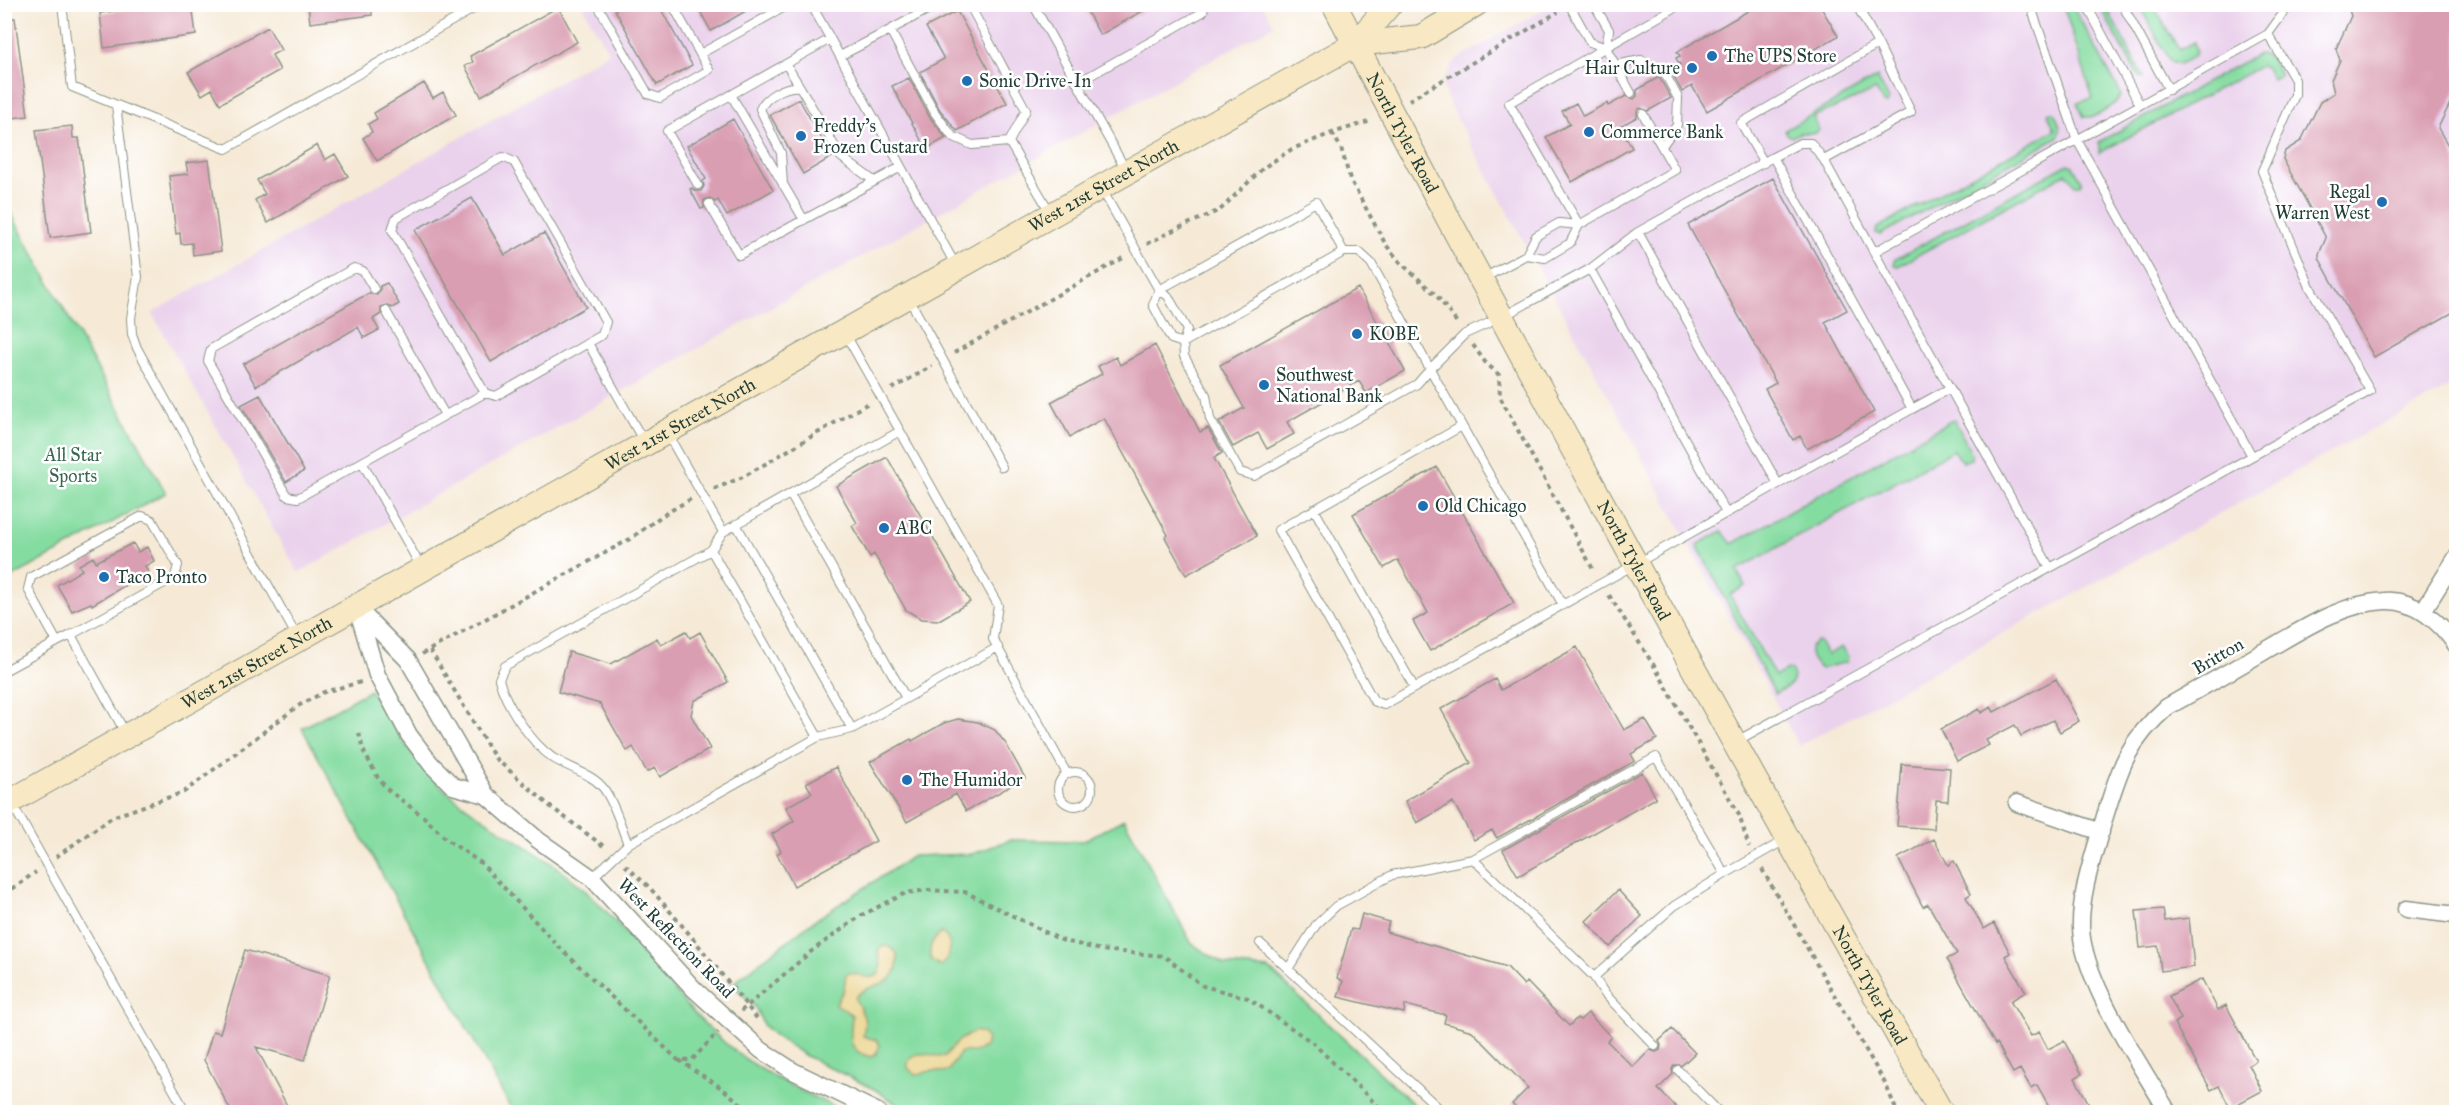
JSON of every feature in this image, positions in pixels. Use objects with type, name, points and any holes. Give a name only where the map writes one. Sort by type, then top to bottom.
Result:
[{"type":"main road","name":"North Tyler Road","points":[[1334,4],[1636,564],[1941,1113]]},
{"type":"main road","name":"West 21st Street North","points":[[8,804],[1355,44],[1390,4]]},
{"type":"main road","name":"West 21st Street North","points":[[1355,44],[1421,37],[1476,4]]},
{"type":"street","points":[[2457,558],[2423,611],[2435,620],[2457,645]]},
{"type":"street","name":"Britton","points":[[2168,1113],[2096,983],[2085,955],[2081,927],[2084,892],[2121,767],[2136,738],[2147,724],[2167,708],[2306,627],[2351,606],[2387,600],[2423,611]]},
{"type":"street","name":"West Reflection Road","points":[[357,608],[408,660],[486,795],[538,840],[592,878],[694,989],[761,1050],[793,1071],[878,1113]]},
{"type":"street","name":"West Reflection Road","points":[[357,608],[377,675],[409,735],[431,764],[453,786],[486,795]]},
{"type":"street","points":[[2017,803],[2101,832]]},
{"type":"street","points":[[2406,909],[2457,915]]},
{"type":"lane","points":[[62,4],[72,87],[226,149],[466,8],[482,4]]},
{"type":"lane","points":[[597,4],[648,94],[660,98],[709,70],[672,4]]},
{"type":"lane","points":[[700,54],[790,4]]},
{"type":"lane","points":[[811,4],[957,269]]},
{"type":"lane","points":[[840,56],[938,4]]},
{"type":"lane","points":[[969,4],[1026,110],[1009,142]]},
{"type":"lane","points":[[1033,4],[1127,172]]},
{"type":"lane","points":[[1077,83],[1203,12],[1204,4]]},
{"type":"lane","points":[[1594,4],[1609,30],[1606,48],[1631,93]]},
{"type":"lane","points":[[1579,225],[1509,103],[1681,4]]},
{"type":"lane","points":[[1824,160],[1911,112],[1856,4]]},
{"type":"lane","points":[[2030,4],[2077,140],[2252,456]]},
{"type":"lane","points":[[2086,4],[2140,105]]},
{"type":"lane","points":[[2122,4],[2169,90]]},
{"type":"lane","points":[[1875,252],[2268,34],[2290,4]]},
{"type":"lane","points":[[1569,5],[1590,42],[1606,48]]},
{"type":"lane","points":[[890,30],[935,113],[952,136],[972,145],[1009,142]]},
{"type":"lane","points":[[1734,743],[2370,391],[2310,287],[2262,171],[2295,95],[2295,80],[2268,34]]},
{"type":"lane","points":[[698,185],[667,132],[830,39]]},
{"type":"lane","points":[[1764,162],[1741,123],[1878,44]]},
{"type":"lane","points":[[1615,65],[1641,60],[1663,70],[1678,98],[1677,125],[1662,146]]},
{"type":"lane","points":[[786,64],[841,158],[874,181]]},
{"type":"lane","points":[[783,185],[781,153],[760,109],[764,101],[782,91],[792,86],[800,87]]},
{"type":"lane","points":[[731,94],[804,220]]},
{"type":"lane","points":[[116,105],[138,277],[131,318],[132,334],[137,348],[298,640]]},
{"type":"lane","points":[[1481,280],[1526,255],[1536,236],[1559,224],[1579,225],[1675,171],[1643,114]]},
{"type":"lane","points":[[1009,142],[1052,215]]},
{"type":"lane","points":[[1101,187],[1159,290],[1168,296],[1187,330],[1183,343],[1184,356],[1206,395],[1210,419],[1240,472],[1254,476],[1417,384],[1465,334],[1502,317],[1590,268],[1638,232],[1764,162],[1800,143],[1811,143],[1824,160],[2050,568]]},
{"type":"lane","points":[[374,290],[363,271],[354,268],[211,349],[208,361],[286,496],[298,498],[485,393],[496,396],[602,335],[606,322],[514,162],[502,157],[396,218],[392,230],[485,393]]},
{"type":"lane","points":[[1773,158],[1912,409]]},
{"type":"lane","points":[[710,204],[739,255],[901,167]]},
{"type":"lane","points":[[1344,252],[1316,202],[1159,290],[1152,304],[1172,339],[1183,343],[1344,252],[1359,252],[1371,263],[1563,604]]},
{"type":"lane","points":[[1526,255],[1545,258],[1570,243],[1579,225]]},
{"type":"lane","points":[[1638,232],[1778,484]]},
{"type":"lane","points":[[1590,268],[1726,513]]},
{"type":"lane","points":[[908,297],[1002,467]]},
{"type":"lane","points":[[386,311],[445,415]]},
{"type":"lane","points":[[844,333],[999,605],[993,639],[1067,774]]},
{"type":"lane","points":[[588,343],[646,445]]},
{"type":"lane","points":[[1462,426],[1278,530],[1374,701],[1384,705],[1950,388]]},
{"type":"lane","points":[[628,844],[605,790],[597,782],[552,757],[531,736],[502,693],[499,679],[505,666],[711,550],[723,532],[900,431]]},
{"type":"lane","points":[[667,433],[723,532]]},
{"type":"lane","points":[[362,462],[423,570]]},
{"type":"lane","points":[[790,494],[906,698]]},
{"type":"lane","points":[[1314,509],[1414,687]]},
{"type":"lane","points":[[4,671],[71,635],[175,577],[178,565],[152,520],[142,516],[31,578],[28,589],[57,642]]},
{"type":"lane","points":[[736,525],[852,729]]},
{"type":"lane","points":[[711,550],[818,737]]},
{"type":"lane","points":[[71,635],[127,737]]},
{"type":"lane","points":[[592,878],[628,844],[818,737],[852,729],[998,647]]},
{"type":"lane","points":[[1288,969],[1316,925],[1336,906],[1392,875],[1473,859],[1656,757],[1725,874]]},
{"type":"lane","points":[[1081,773],[1091,781],[1092,794],[1083,804],[1070,805],[1060,797],[1059,784],[1067,774],[1081,773]]},
{"type":"lane","points":[[8,804],[46,864],[186,1113]]},
{"type":"lane","points":[[1594,977],[1674,906],[1787,839]]},
{"type":"lane","points":[[1473,859],[1594,977],[1605,994],[1655,1046]]},
{"type":"lane","points":[[1260,943],[1443,1113]]},
{"type":"lane","points":[[1678,1070],[1719,1113]]},
{"type":"path","points":[[408,660],[630,539],[663,514],[743,477],[1047,299],[1089,279],[1172,231],[1220,210],[1263,168],[1292,149],[1332,133],[1364,125],[1569,5]]},
{"type":"path","points":[[1332,133],[1341,148],[1350,178],[1386,245],[1401,263],[1437,296],[1485,362],[1499,375],[1500,397],[1582,552],[1656,669],[1739,815],[1745,840],[1886,1085],[1897,1113]]},
{"type":"path","points":[[430,650],[495,758],[551,807],[614,855],[650,888],[759,1022]]},
{"type":"path","points":[[4,894],[112,817],[184,792],[298,706],[324,692],[377,675]]},
{"type":"path","points":[[359,733],[363,750],[378,778],[388,790],[424,818],[446,839],[481,863],[559,947],[678,1060],[723,1089],[751,1113]]},
{"type":"path","points":[[678,1060],[692,1060],[747,1005],[813,950],[862,915],[906,893],[928,890],[965,892],[1061,940],[1101,950],[1164,956],[1203,986],[1248,998],[1313,1043],[1384,1113]]},
{"type":"shaded area","points":[[1262,4],[1274,25],[298,573],[152,313],[609,53],[582,5]]},
{"type":"shaded area","points":[[1551,5],[2456,5],[2456,383],[1799,746],[1450,106],[1442,82],[1456,60]]},
{"type":"green space","points":[[2063,5],[2072,5],[2120,92],[2121,96],[2114,104],[2094,116],[2084,117],[2077,103],[2093,98]]},
{"type":"green space","points":[[2099,5],[2105,5],[2143,77],[2138,76]]},
{"type":"green space","points":[[2139,5],[2153,5],[2179,50],[2194,42],[2196,52],[2193,57],[2180,64],[2170,61]]},
{"type":"green space","points":[[2258,54],[2266,55],[2280,75],[2272,79],[2266,68],[2261,66],[2099,153],[2099,142]]},
{"type":"green space","points":[[1877,77],[1889,100],[1887,104],[1883,103],[1876,90],[1813,117],[1819,130],[1816,133],[1799,133],[1792,137],[1788,135],[1785,130]]},
{"type":"green space","points":[[2054,112],[2059,126],[2060,132],[2056,138],[1880,235],[1876,233],[1877,228],[2055,130],[2048,114]]},
{"type":"green space","points":[[2068,164],[2073,166],[2082,181],[2080,185],[2075,185],[2067,173],[1898,266],[1894,265],[1894,260]]},
{"type":"green space","name":"All Star Sports","points":[[4,201],[166,493],[5,581],[4,581]]},
{"type":"green space","points":[[1954,419],[1972,454],[1971,459],[1962,462],[1954,450],[1737,570],[1745,586],[1730,595],[1775,676],[1790,669],[1794,676],[1792,684],[1775,694],[1697,545],[1722,531],[1732,544]]},
{"type":"green space","points":[[1817,641],[1820,642],[1827,655],[1842,647],[1848,657],[1847,662],[1821,669],[1810,656],[1811,646]]},
{"type":"green space","points":[[370,690],[406,745],[437,783],[485,820],[541,856],[577,883],[610,915],[689,1008],[724,1042],[767,1072],[845,1112],[513,1112],[302,728]]},
{"type":"green space","points":[[1124,819],[1192,944],[1225,965],[1269,969],[1422,1112],[909,1112],[874,1089],[804,1055],[775,1036],[764,1026],[755,1007],[732,984],[809,924],[913,856],[972,854],[1010,840],[1083,841]]},
{"type":"sand","points":[[942,933],[948,940],[950,949],[941,966],[931,960],[930,952],[931,944]]},
{"type":"sand","points":[[883,946],[890,947],[897,953],[894,974],[883,983],[861,992],[855,998],[865,1020],[863,1036],[876,1040],[880,1045],[876,1054],[871,1057],[853,1047],[851,1042],[852,1015],[836,1004],[844,989],[846,974],[854,973],[869,977],[878,975],[881,966],[878,950]]},
{"type":"sand","points":[[975,1031],[982,1033],[987,1039],[985,1047],[975,1052],[961,1052],[948,1071],[914,1074],[908,1068],[908,1061],[912,1057],[921,1054],[945,1056],[958,1041]]},
{"type":"building","points":[[163,4],[192,4],[196,35],[104,48],[100,13]]},
{"type":"building","points":[[308,4],[372,4],[372,15],[310,23]]},
{"type":"building","points":[[623,4],[658,4],[692,65],[657,85],[615,10]]},
{"type":"building","points":[[696,4],[758,4],[711,31]]},
{"type":"building","points":[[1083,4],[1155,4],[1100,35]]},
{"type":"building","points":[[1760,4],[1819,4],[1838,36],[1707,111],[1692,86],[1682,92],[1671,71],[1680,65],[1676,58],[1680,56],[1677,52]]},
{"type":"building","name":"Regal Warren West","points":[[2347,4],[2457,4],[2457,89],[2438,128],[2457,161],[2457,310],[2374,357],[2319,258],[2326,238],[2283,159],[2285,151],[2301,141],[2320,102],[2334,93],[2331,80],[2340,60],[2336,49],[2351,16]]},
{"type":"building","points":[[558,7],[577,42],[481,96],[465,66],[473,62],[470,56]]},
{"type":"building","name":"Sonic Drive-In","points":[[957,11],[1007,103],[957,131],[940,110],[920,72],[944,59],[926,27]]},
{"type":"building","points":[[4,18],[15,18],[28,116],[4,119]]},
{"type":"building","points":[[268,27],[281,50],[272,55],[280,70],[220,104],[212,89],[202,95],[188,72]]},
{"type":"building","name":"Commerce Bank","points":[[1659,77],[1671,98],[1648,111],[1640,108],[1637,111],[1637,117],[1620,126],[1632,148],[1572,182],[1546,137],[1570,124],[1562,111],[1576,103],[1583,116],[1626,96],[1634,99],[1637,96],[1637,90]]},
{"type":"building","points":[[909,78],[929,116],[946,138],[926,149],[892,86]]},
{"type":"building","points":[[424,83],[433,98],[443,92],[456,115],[377,161],[363,138],[372,132],[368,124],[377,119],[374,113]]},
{"type":"building","name":"Freddy's Frozen Custard","points":[[799,99],[832,157],[803,174],[770,115]]},
{"type":"building","points":[[733,119],[773,190],[727,216],[718,200],[715,202],[710,198],[704,200],[704,208],[701,209],[690,189],[701,191],[704,186],[703,181],[706,179],[687,146]]},
{"type":"building","points":[[72,126],[73,138],[79,138],[91,232],[50,238],[36,130]]},
{"type":"building","points":[[317,145],[325,160],[335,154],[348,176],[268,223],[255,200],[265,194],[257,180]]},
{"type":"building","points":[[209,160],[221,251],[193,255],[192,243],[181,244],[180,233],[176,234],[169,176],[188,174],[186,163]]},
{"type":"building","points":[[1773,178],[1847,310],[1825,322],[1874,412],[1807,449],[1800,436],[1793,440],[1765,389],[1776,383],[1688,225]]},
{"type":"building","points":[[472,198],[505,255],[544,233],[586,307],[491,362],[415,230]]},
{"type":"building","points":[[387,283],[399,304],[392,308],[387,305],[381,307],[381,314],[373,319],[379,330],[364,338],[358,327],[256,386],[243,364],[369,293],[377,295],[380,286]]},
{"type":"building","points":[[1358,288],[1405,371],[1366,393],[1359,381],[1287,422],[1294,434],[1267,449],[1258,433],[1233,447],[1219,422],[1244,408],[1220,365]]},
{"type":"building","points":[[1155,345],[1200,432],[1208,428],[1222,453],[1214,458],[1257,536],[1186,575],[1165,537],[1168,535],[1104,418],[1070,437],[1051,402],[1102,374],[1098,366],[1116,357],[1120,365]]},
{"type":"building","points":[[260,395],[304,471],[286,482],[241,405]]},
{"type":"building","points":[[887,457],[970,602],[939,620],[921,619],[906,610],[874,554],[870,557],[852,526],[857,523],[836,486]]},
{"type":"building","points":[[1437,467],[1514,603],[1430,651],[1413,621],[1428,613],[1398,560],[1384,568],[1353,514]]},
{"type":"building","name":"Taco Pronto","points":[[133,543],[138,552],[147,547],[154,561],[145,566],[148,572],[92,605],[91,603],[72,611],[57,585],[82,570],[79,565],[93,557],[96,562]]},
{"type":"building","points":[[686,631],[690,638],[700,632],[728,682],[694,701],[691,715],[710,749],[660,777],[655,768],[647,772],[633,747],[627,751],[600,704],[558,692],[569,652],[611,664],[657,638],[661,645]]},
{"type":"building","points":[[1577,647],[1624,730],[1645,719],[1657,739],[1631,754],[1635,761],[1497,838],[1492,830],[1474,840],[1453,802],[1417,823],[1405,801],[1471,763],[1441,709],[1495,679],[1501,690]]},
{"type":"building","points":[[2056,679],[2079,721],[2060,732],[2053,720],[2021,736],[2015,725],[1986,740],[1989,745],[1957,761],[1941,729],[1979,709],[1981,713],[1991,707],[1994,712]]},
{"type":"building","points":[[958,719],[978,722],[995,730],[1006,744],[1025,778],[966,811],[956,794],[907,822],[870,762],[911,739],[912,741],[944,723]]},
{"type":"building","points":[[1902,764],[1950,768],[1948,801],[1936,800],[1934,829],[1897,826]]},
{"type":"building","points":[[836,767],[876,841],[794,886],[777,854],[781,851],[772,834],[794,821],[786,807],[812,793],[806,783]]},
{"type":"building","points":[[1642,772],[1656,798],[1518,876],[1503,850]]},
{"type":"building","points":[[1934,839],[1948,865],[1954,861],[1971,894],[1966,897],[1984,929],[1994,923],[2010,953],[2005,956],[2026,992],[2010,1001],[2031,1036],[2039,1032],[2048,1049],[2064,1041],[2082,1074],[2075,1078],[2094,1113],[2053,1113],[2037,1085],[2031,1088],[2020,1069],[2013,1073],[1997,1043],[1995,1044],[1947,959],[1957,954],[1928,904],[1923,907],[1898,858]]},
{"type":"building","points":[[1618,890],[1642,916],[1610,947],[1586,921]]},
{"type":"building","points":[[2163,909],[2165,921],[2189,918],[2194,967],[2161,971],[2158,946],[2140,948],[2136,911]]},
{"type":"building","points":[[1362,914],[1389,922],[1386,932],[1507,967],[1524,985],[1527,982],[1569,1026],[1577,1018],[1580,1020],[1588,1013],[1611,1037],[1607,1041],[1633,1067],[1650,1050],[1656,1052],[1660,1050],[1659,1041],[1672,1029],[1695,1053],[1682,1065],[1674,1065],[1673,1074],[1658,1089],[1682,1113],[1521,1113],[1512,1104],[1528,1088],[1472,1031],[1444,1023],[1446,1015],[1405,1005],[1404,1013],[1338,997],[1343,981],[1337,978],[1351,929],[1358,930]]},
{"type":"building","points":[[245,950],[330,975],[305,1060],[256,1047],[291,1113],[232,1113],[204,1060],[213,1031],[220,1033]]},
{"type":"building","points":[[2202,979],[2218,1010],[2226,1005],[2256,1061],[2249,1065],[2262,1091],[2230,1108],[2219,1086],[2211,1090],[2174,1023],[2181,1019],[2169,996]]},
{"type":"place","name":"The UPS Store","points":[[1712,56]]},
{"type":"place","name":"Hair Culture","points":[[1692,68]]},
{"type":"place","name":"Sonic Drive-In","points":[[967,81]]},
{"type":"place","name":"Commerce Bank","points":[[1589,132]]},
{"type":"place","name":"Freddy's Frozen Custard","points":[[801,136]]},
{"type":"place","name":"Regal Warren West","points":[[2382,202]]},
{"type":"place","name":"KOBE","points":[[1357,334]]},
{"type":"place","name":"Southwest National Bank","points":[[1264,385]]},
{"type":"place","name":"Old Chicago","points":[[1423,506]]},
{"type":"place","name":"ABC","points":[[884,528]]},
{"type":"place","name":"Taco Pronto","points":[[104,577]]},
{"type":"place","name":"The Humidor","points":[[907,780]]}]
